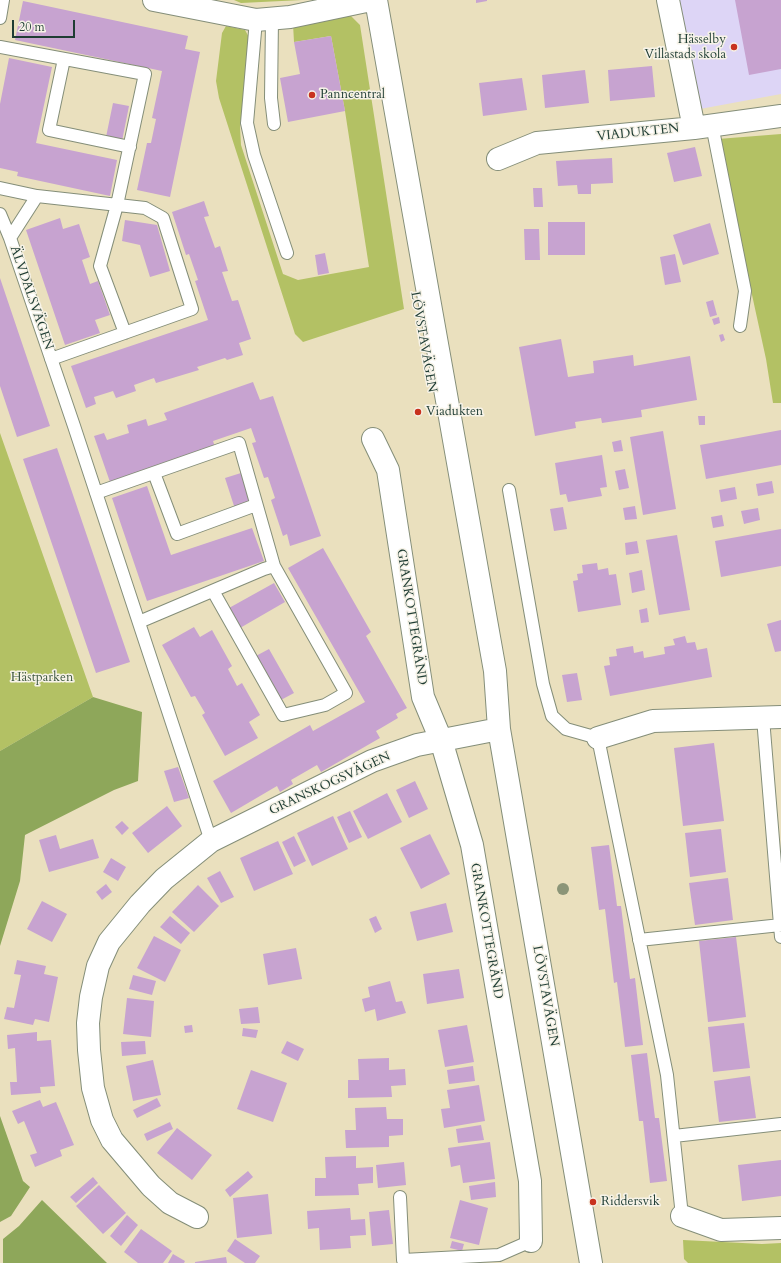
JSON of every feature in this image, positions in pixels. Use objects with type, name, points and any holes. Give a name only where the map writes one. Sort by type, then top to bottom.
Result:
[{"type":"street","points":[[154,0],[264,19],[290,17],[368,0]]},
{"type":"street","name":"LÖVSTAVÄGEN","points":[[368,0],[481,672],[499,729],[591,1263]]},
{"type":"street","points":[[668,0],[703,126]]},
{"type":"street","name":"VIADUKTEN","points":[[498,159],[537,143],[703,126],[781,116]]},
{"type":"street","name":"GRANKOTTEGRÄND","points":[[373,439],[388,470],[423,697],[441,740],[473,853],[530,1181],[530,1241]]},
{"type":"street","points":[[598,738],[653,722],[772,717]]},
{"type":"street","name":"GRANSKOGSVÄGEN","points":[[197,1217],[170,1203],[135,1169],[112,1140],[102,1120],[93,1088],[88,1023],[91,997],[98,966],[109,942],[140,904],[164,879],[211,840],[372,761],[417,745],[499,729]]},
{"type":"street","points":[[682,1216],[721,1230],[781,1228]]},
{"type":"lane","points":[[0,18],[3,0]]},
{"type":"lane","points":[[264,19],[274,124]]},
{"type":"lane","points":[[264,19],[246,123],[254,155],[287,253]]},
{"type":"lane","points":[[0,47],[145,74],[117,205],[100,266],[125,333]]},
{"type":"lane","points":[[64,59],[49,130],[130,147]]},
{"type":"lane","points":[[703,126],[745,291],[740,326]]},
{"type":"lane","name":"ÄLVDALSVÄGEN","points":[[0,188],[37,196],[145,208],[163,218],[192,309],[52,359]]},
{"type":"lane","name":"ÄLVDALSVÄGEN","points":[[10,238],[37,196]]},
{"type":"lane","name":"ÄLVDALSVÄGEN","points":[[0,214],[10,238],[52,359],[96,493]]},
{"type":"lane","points":[[211,840],[96,493],[239,443],[274,566],[346,693],[325,705],[283,715],[213,591]]},
{"type":"lane","points":[[154,473],[177,534],[256,505]]},
{"type":"lane","points":[[508,490],[543,684],[552,716],[566,729],[598,738],[667,1075],[682,1216]]},
{"type":"lane","points":[[139,622],[274,566]]},
{"type":"lane","points":[[639,940],[781,929],[772,717]]},
{"type":"lane","points":[[674,1136],[781,1124]]},
{"type":"lane","name":"GRANKOTTEGRÄND","points":[[400,1197],[403,1260],[499,1255],[530,1241]]},
{"type":"shaded area","name":"Hässelby Villastads skola","points":[[679,0],[781,0],[781,94],[700,109]]},
{"type":"green space","points":[[234,0],[302,0],[241,3]]},
{"type":"green space","points":[[351,16],[360,25],[404,309],[303,342],[295,334],[219,98],[216,81],[222,33],[226,26],[245,30],[250,39],[240,127],[241,145],[283,274],[298,280],[369,267],[345,111],[331,36],[294,42],[293,24]]},
{"type":"green space","points":[[781,134],[781,403],[773,403],[766,359],[718,139]]},
{"type":"green space","name":"Hästparken","points":[[0,433],[93,697],[0,751]]},
{"type":"green space","points":[[93,697],[142,712],[138,781],[114,790],[25,835],[20,881],[0,946],[0,751]]},
{"type":"green space","points":[[0,1116],[23,1181],[30,1187],[11,1216],[0,1222]]},
{"type":"green space","points":[[42,1200],[107,1263],[3,1263],[3,1239],[19,1226]]},
{"type":"green space","points":[[683,1240],[762,1244],[781,1243],[781,1263],[688,1263],[684,1259]]},
{"type":"building","points":[[476,0],[487,0],[487,1],[476,3]]},
{"type":"building","points":[[735,0],[781,0],[781,69],[749,75]]},
{"type":"building","points":[[23,1],[188,36],[185,49],[200,52],[170,197],[137,190],[147,143],[151,143],[156,119],[152,118],[162,71],[15,40]]},
{"type":"building","name":"Panncentral","points":[[331,36],[345,111],[288,122],[280,78],[300,74],[294,42]]},
{"type":"building","points":[[9,58],[52,67],[36,143],[117,160],[110,196],[17,176],[18,172],[0,168],[0,104]]},
{"type":"building","points":[[652,66],[655,97],[610,101],[608,70]]},
{"type":"building","points":[[585,70],[589,103],[545,108],[542,75]]},
{"type":"building","points":[[522,78],[527,110],[483,116],[479,83]]},
{"type":"building","points":[[113,103],[129,106],[122,141],[106,137]]},
{"type":"building","points":[[695,147],[702,176],[674,182],[667,153]]},
{"type":"building","points":[[612,158],[613,183],[591,184],[591,194],[578,194],[577,185],[558,186],[556,161]]},
{"type":"building","points":[[533,188],[542,188],[543,207],[534,207]]},
{"type":"building","points":[[204,201],[209,216],[204,217],[215,248],[220,246],[228,271],[222,272],[232,301],[238,300],[251,339],[239,343],[243,355],[227,360],[225,358],[197,367],[199,370],[156,383],[154,378],[134,385],[136,391],[116,398],[113,391],[94,397],[96,404],[86,408],[71,366],[208,320],[195,281],[198,280],[189,254],[186,255],[172,212]]},
{"type":"building","points":[[60,218],[63,229],[79,224],[90,257],[82,260],[90,284],[98,281],[110,315],[95,320],[100,333],[65,345],[26,230]]},
{"type":"building","points":[[125,220],[157,225],[170,271],[150,277],[140,245],[122,241]]},
{"type":"building","points":[[548,222],[585,222],[585,255],[548,255]]},
{"type":"building","points":[[710,223],[719,254],[683,265],[673,235]]},
{"type":"building","points":[[524,229],[539,229],[540,260],[525,260]]},
{"type":"building","points":[[325,253],[329,273],[318,275],[315,255]]},
{"type":"building","points":[[675,254],[681,282],[665,285],[660,257]]},
{"type":"building","points":[[0,278],[50,426],[17,437],[0,386]]},
{"type":"building","points":[[713,300],[717,315],[710,317],[706,302]]},
{"type":"building","points":[[719,317],[720,323],[714,325],[712,319]]},
{"type":"building","points":[[723,334],[725,340],[721,342],[719,335]]},
{"type":"building","points":[[561,339],[568,377],[594,373],[593,361],[633,355],[634,366],[690,356],[697,400],[641,410],[642,417],[602,423],[601,418],[575,422],[576,428],[535,436],[519,347]]},
{"type":"building","points":[[253,382],[260,400],[273,396],[321,536],[290,546],[287,534],[283,536],[271,500],[275,498],[268,477],[264,478],[252,443],[256,442],[251,428],[213,441],[215,447],[110,482],[94,436],[104,433],[107,440],[129,433],[127,425],[146,419],[148,426],[167,420],[164,413]]},
{"type":"building","points":[[698,416],[705,416],[705,425],[699,425]]},
{"type":"building","points":[[781,430],[781,465],[706,479],[700,445]]},
{"type":"building","points":[[663,431],[676,509],[643,515],[630,437]]},
{"type":"building","points":[[621,440],[623,451],[614,452],[612,442]]},
{"type":"building","points":[[57,448],[130,662],[96,673],[23,459]]},
{"type":"building","points":[[602,455],[607,487],[600,488],[602,496],[568,502],[566,494],[560,495],[555,463]]},
{"type":"building","points":[[625,469],[629,488],[619,490],[615,471]]},
{"type":"building","points":[[241,473],[251,504],[235,509],[225,478]]},
{"type":"building","points":[[772,481],[774,493],[758,496],[756,484]]},
{"type":"building","points":[[147,486],[171,555],[252,528],[264,561],[147,601],[112,498]]},
{"type":"building","points":[[735,487],[737,499],[721,502],[719,490]]},
{"type":"building","points":[[635,506],[637,519],[625,520],[623,508]]},
{"type":"building","points":[[563,507],[567,529],[554,531],[550,509]]},
{"type":"building","points":[[758,508],[760,520],[744,524],[741,511]]},
{"type":"building","points":[[722,515],[724,526],[713,528],[711,517]]},
{"type":"building","points":[[781,529],[781,566],[721,577],[715,541]]},
{"type":"building","points":[[677,535],[690,610],[659,615],[646,540]]},
{"type":"building","points":[[637,541],[639,553],[626,555],[625,543]]},
{"type":"building","points":[[323,548],[371,632],[366,636],[407,708],[396,714],[398,718],[376,731],[380,738],[321,772],[317,765],[291,780],[293,784],[280,792],[277,786],[231,813],[213,781],[310,725],[313,731],[365,702],[288,568]]},
{"type":"building","points":[[597,563],[598,570],[608,568],[609,575],[616,574],[621,605],[578,612],[573,581],[578,580],[577,574],[583,573],[582,565]]},
{"type":"building","points":[[642,570],[645,590],[632,593],[629,573]]},
{"type":"building","points":[[274,583],[285,602],[240,628],[229,608]]},
{"type":"building","points":[[647,608],[649,622],[641,623],[639,610]]},
{"type":"building","points":[[781,620],[781,651],[775,652],[767,624]]},
{"type":"building","points":[[194,627],[200,637],[212,630],[232,666],[228,669],[237,686],[242,683],[260,715],[249,722],[258,738],[225,756],[202,715],[205,713],[195,696],[191,697],[162,645]]},
{"type":"building","points":[[685,636],[687,643],[695,642],[697,650],[707,648],[712,677],[610,696],[604,666],[610,665],[609,657],[617,656],[616,649],[633,646],[634,653],[643,651],[644,658],[665,654],[664,647],[675,645],[673,639]]},
{"type":"building","points":[[269,649],[294,693],[279,701],[254,657]]},
{"type":"building","points":[[577,673],[582,700],[567,702],[562,675]]},
{"type":"building","points":[[714,743],[724,821],[683,826],[674,748]]},
{"type":"building","points":[[178,767],[189,798],[174,802],[164,771]]},
{"type":"building","points":[[415,781],[428,809],[409,818],[396,790]]},
{"type":"building","points":[[387,793],[402,822],[368,839],[353,811]]},
{"type":"building","points":[[167,806],[182,826],[148,853],[132,833]]},
{"type":"building","points":[[350,811],[362,837],[349,843],[337,817]]},
{"type":"building","points":[[333,816],[348,849],[312,866],[297,833]]},
{"type":"building","points":[[122,821],[129,828],[122,835],[115,827]]},
{"type":"building","points":[[721,829],[726,872],[690,877],[685,833]]},
{"type":"building","points":[[430,834],[450,874],[421,889],[400,848]]},
{"type":"building","points":[[56,835],[60,849],[93,839],[99,858],[49,872],[39,840]]},
{"type":"building","points":[[294,836],[306,861],[294,867],[282,842]]},
{"type":"building","points":[[278,841],[293,874],[254,891],[240,858]]},
{"type":"building","points":[[609,845],[617,906],[621,906],[630,979],[635,978],[643,1045],[625,1047],[617,982],[614,983],[605,909],[599,910],[591,847]]},
{"type":"building","points":[[111,858],[126,867],[118,881],[103,872]]},
{"type":"building","points":[[220,871],[234,897],[221,903],[207,878]]},
{"type":"building","points":[[728,878],[733,920],[695,925],[689,883]]},
{"type":"building","points":[[106,884],[112,892],[102,900],[96,892]]},
{"type":"building","points":[[198,885],[219,906],[194,932],[172,912]]},
{"type":"building","points":[[42,901],[67,914],[52,942],[27,929]]},
{"type":"building","points":[[446,903],[453,932],[417,941],[410,912]]},
{"type":"building","points":[[170,916],[190,933],[181,944],[160,927]]},
{"type":"building","points":[[376,916],[382,929],[375,933],[369,919]]},
{"type":"building","points":[[154,936],[181,950],[165,982],[137,968]]},
{"type":"building","points":[[736,937],[746,1017],[708,1022],[699,941]]},
{"type":"building","points":[[296,948],[302,979],[268,985],[263,954]]},
{"type":"building","points":[[17,960],[46,966],[44,974],[58,977],[49,1022],[35,1019],[33,1025],[4,1019],[7,1007],[14,1008],[21,975],[14,974]]},
{"type":"building","points":[[459,969],[464,998],[427,1004],[423,974]]},
{"type":"building","points":[[133,975],[156,981],[152,995],[129,989]]},
{"type":"building","points":[[390,981],[396,1002],[402,1001],[406,1013],[377,1021],[375,1009],[365,1012],[362,999],[370,997],[368,987]]},
{"type":"building","points":[[127,998],[154,1001],[151,1037],[123,1034]]},
{"type":"building","points":[[258,1007],[260,1023],[241,1024],[239,1009]]},
{"type":"building","points":[[744,1023],[750,1068],[713,1072],[708,1027]]},
{"type":"building","points":[[192,1025],[193,1032],[185,1033],[184,1026]]},
{"type":"building","points":[[467,1025],[474,1062],[445,1067],[438,1030]]},
{"type":"building","points":[[243,1028],[258,1030],[256,1038],[242,1036]]},
{"type":"building","points":[[37,1032],[37,1041],[51,1040],[55,1086],[40,1087],[41,1093],[11,1095],[10,1082],[17,1082],[15,1048],[8,1049],[7,1035]]},
{"type":"building","points":[[145,1041],[146,1054],[122,1056],[121,1042]]},
{"type":"building","points":[[287,1041],[304,1049],[298,1061],[281,1053]]},
{"type":"building","points":[[647,1053],[655,1118],[659,1118],[667,1181],[650,1183],[643,1121],[639,1121],[631,1055]]},
{"type":"building","points":[[389,1058],[389,1070],[405,1069],[406,1085],[391,1086],[392,1097],[348,1098],[348,1080],[359,1080],[358,1059]]},
{"type":"building","points":[[153,1060],[161,1095],[133,1101],[126,1066]]},
{"type":"building","points":[[473,1066],[475,1081],[449,1084],[447,1070]]},
{"type":"building","points":[[251,1070],[287,1083],[273,1122],[237,1109]]},
{"type":"building","points":[[750,1076],[756,1118],[719,1122],[714,1081]]},
{"type":"building","points":[[479,1085],[485,1121],[444,1128],[441,1109],[450,1108],[447,1090]]},
{"type":"building","points":[[157,1098],[161,1106],[137,1118],[133,1110]]},
{"type":"building","points":[[40,1100],[43,1107],[56,1102],[74,1145],[60,1150],[62,1156],[35,1167],[30,1155],[37,1153],[24,1121],[18,1124],[12,1111]]},
{"type":"building","points":[[386,1107],[387,1119],[403,1119],[403,1135],[389,1136],[389,1147],[346,1148],[345,1130],[356,1130],[355,1108]]},
{"type":"building","points":[[170,1122],[173,1129],[147,1141],[144,1134]]},
{"type":"building","points":[[481,1125],[484,1140],[458,1143],[456,1129]]},
{"type":"building","points":[[177,1128],[212,1155],[192,1180],[157,1153]]},
{"type":"building","points":[[490,1142],[495,1179],[463,1183],[460,1165],[451,1167],[448,1148]]},
{"type":"building","points":[[356,1156],[356,1168],[373,1167],[373,1183],[358,1184],[359,1195],[315,1196],[315,1178],[326,1178],[325,1157]]},
{"type":"building","points":[[781,1160],[781,1196],[742,1201],[738,1165]]},
{"type":"building","points":[[404,1162],[406,1185],[378,1188],[376,1165]]},
{"type":"building","points":[[248,1171],[253,1177],[230,1197],[225,1190]]},
{"type":"building","points":[[93,1177],[98,1183],[76,1203],[70,1197]]},
{"type":"building","points":[[495,1182],[496,1197],[471,1200],[469,1186]]},
{"type":"building","points":[[99,1185],[126,1213],[103,1234],[76,1206]]},
{"type":"building","points":[[268,1194],[272,1234],[237,1238],[233,1198]]},
{"type":"building","points":[[460,1200],[488,1208],[479,1245],[450,1238]]},
{"type":"building","points":[[350,1208],[351,1220],[365,1219],[366,1235],[350,1236],[351,1248],[320,1250],[319,1228],[308,1229],[307,1211]]},
{"type":"building","points":[[389,1210],[393,1244],[372,1246],[369,1212]]},
{"type":"building","points":[[127,1215],[138,1225],[121,1246],[110,1236]]},
{"type":"building","points":[[141,1229],[172,1251],[163,1263],[138,1263],[124,1252]]},
{"type":"building","points":[[235,1239],[260,1256],[255,1263],[245,1263],[227,1251]]},
{"type":"building","points":[[452,1241],[464,1244],[462,1251],[450,1248]]},
{"type":"building","points":[[173,1254],[185,1261],[184,1263],[168,1263]]},
{"type":"building","points":[[226,1257],[227,1263],[195,1263],[195,1262]]},
{"type":"place","name":"Hässelby Villastads skola","points":[[734,47]]},
{"type":"place","name":"Panncentral","points":[[312,95]]},
{"type":"place","name":"Viadukten","points":[[418,412]]},
{"type":"place","name":"Riddersvik","points":[[593,1202]]}]
